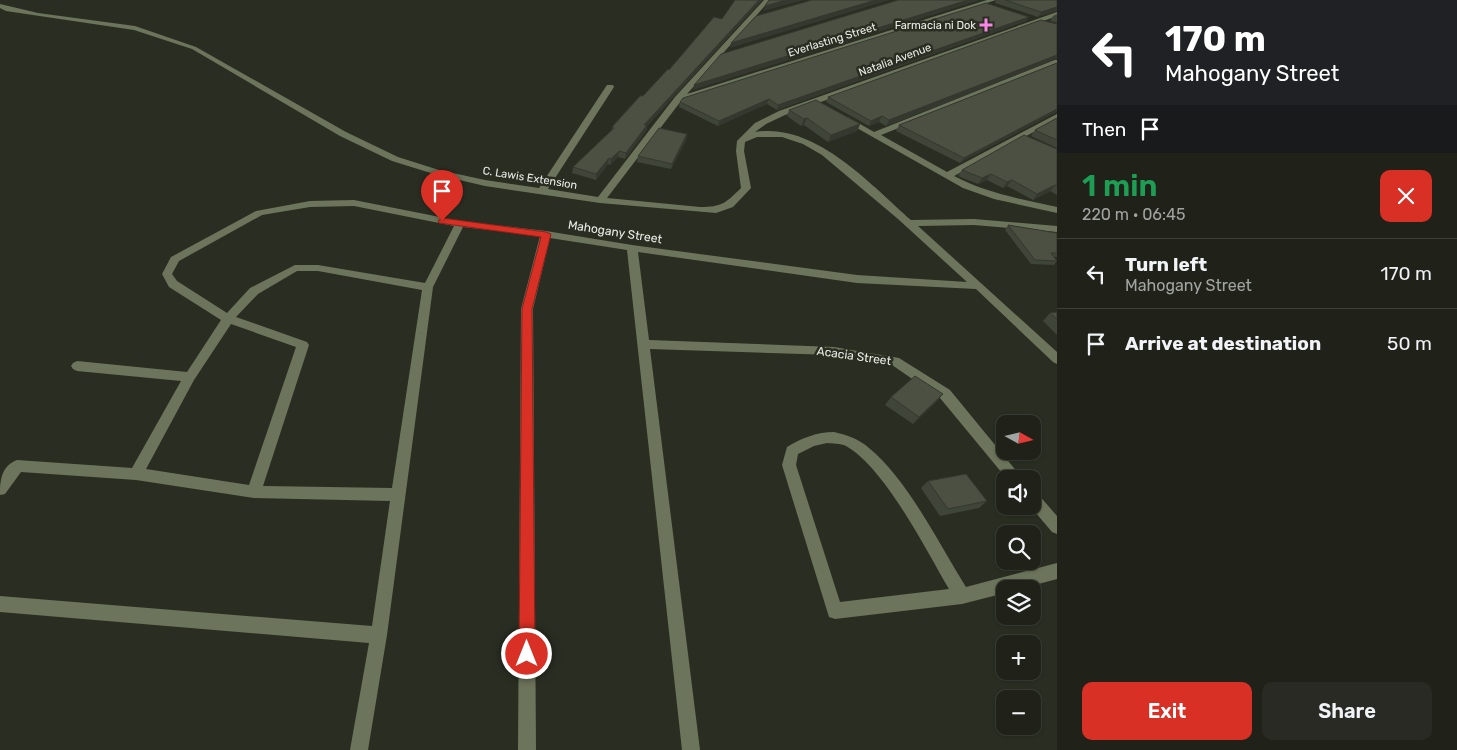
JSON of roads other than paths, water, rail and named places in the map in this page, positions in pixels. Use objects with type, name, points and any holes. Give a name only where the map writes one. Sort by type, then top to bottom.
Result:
[{"type":"street","points":[[600,200],[678,99],[767,0]]},
{"type":"street","points":[[975,0],[984,3]]},
{"type":"street","name":"Everlasting Street","points":[[678,99],[984,3],[993,3]]},
{"type":"street","name":"C. Lawis Extension","points":[[0,6],[6,9],[38,15],[135,28],[194,48],[343,134],[395,158],[437,172],[485,183],[600,200],[716,210],[730,205],[746,188],[746,176],[740,151],[741,141],[747,136]]},
{"type":"street","points":[[753,17],[763,14]]},
{"type":"street","name":"Natalia Avenue","points":[[747,136],[751,129],[759,123],[814,101],[1057,14]]},
{"type":"street","points":[[1028,18],[1050,25]]},
{"type":"street","points":[[718,56],[727,53]]},
{"type":"street","points":[[874,135],[1057,62]]},
{"type":"street","points":[[542,192],[610,87]]},
{"type":"street","points":[[814,101],[824,107]]},
{"type":"street","points":[[840,116],[966,186],[997,197],[1057,210]]},
{"type":"street","points":[[947,176],[1024,138],[1057,116]]},
{"type":"street","points":[[747,136],[775,134],[797,138],[808,142],[831,157],[910,224],[1057,359]]},
{"type":"street","name":"Mahogany Street","points":[[228,319],[173,284],[167,274],[175,259],[259,213],[310,204],[354,204],[460,224],[546,234],[632,248],[857,279],[979,286]]},
{"type":"street","points":[[910,224],[974,222],[1055,230]]},
{"type":"street","points":[[359,750],[379,635],[428,287],[460,224]]},
{"type":"street","points":[[527,750],[527,309],[546,234]]},
{"type":"street","points":[[632,248],[691,750]]},
{"type":"street","points":[[136,474],[190,377],[228,319],[254,291],[295,268],[318,268],[428,287]]},
{"type":"street","points":[[228,319],[304,345],[254,492]]},
{"type":"street","name":"Acacia Street","points":[[642,344],[834,351],[894,361],[945,394],[1008,470]]},
{"type":"street","points":[[77,366],[190,377]]},
{"type":"street","points":[[962,596],[905,503],[868,453],[850,442],[830,437],[805,442],[792,452],[789,465],[835,611],[962,596],[1057,571]]},
{"type":"street","points":[[0,488],[17,466],[136,474],[254,492],[399,495]]},
{"type":"street","points":[[1041,508],[1057,527]]},
{"type":"street","points":[[0,604],[379,635]]},
{"type":"place","name":"Farmacia ni Dok","points":[[986,25]]}]
